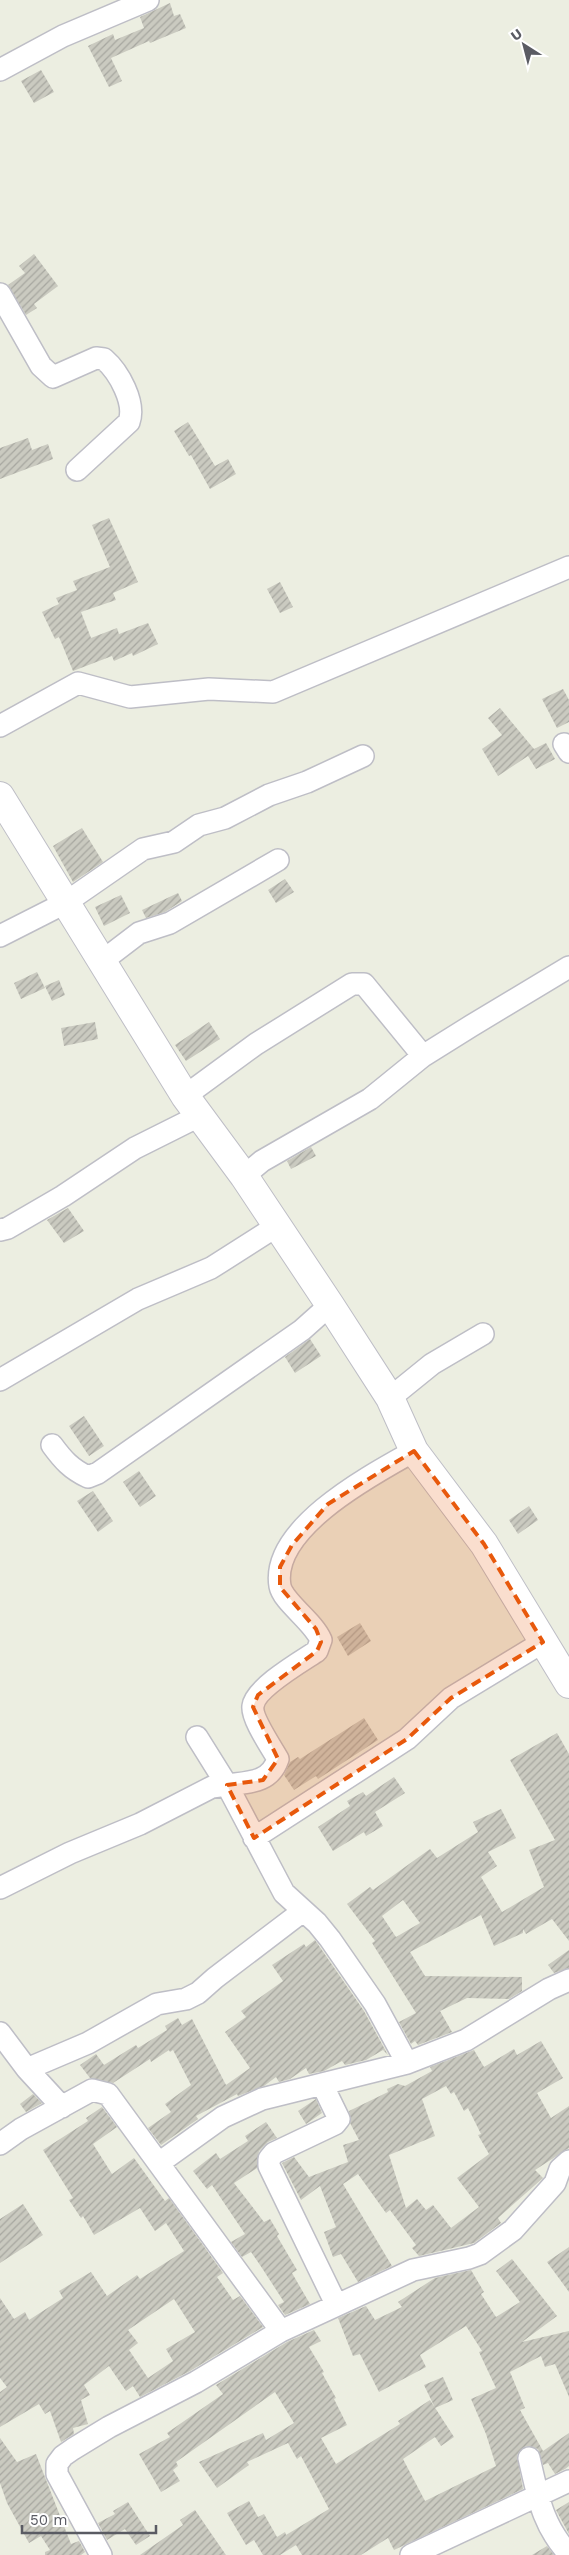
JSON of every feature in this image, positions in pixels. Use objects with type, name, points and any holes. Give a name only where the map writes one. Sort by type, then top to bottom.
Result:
[{"type":"street","points":[[0,70],[64,36],[148,0]]},
{"type":"street","points":[[0,294],[41,366],[53,377],[96,358],[104,359],[118,376],[132,415],[129,422],[77,470]]},
{"type":"street","points":[[0,726],[78,683],[130,697],[209,689],[273,692],[569,567]]},
{"type":"street","points":[[0,936],[65,903],[142,849],[174,842],[199,826],[225,818],[269,795],[307,782],[363,756]]},
{"type":"street","points":[[0,796],[101,962],[192,1106],[244,1176],[330,1305],[390,1398],[414,1451],[484,1544],[569,1684]]},
{"type":"street","points":[[101,962],[139,933],[170,923],[278,860]]},
{"type":"street","points":[[244,1176],[262,1161],[370,1099],[423,1056],[569,967]]},
{"type":"street","points":[[0,1230],[8,1228],[55,1201],[135,1148],[192,1106],[256,1044],[352,984],[364,984],[423,1056]]},
{"type":"street","points":[[0,1380],[138,1299],[211,1268],[277,1226]]},
{"type":"street","points":[[52,1445],[66,1464],[78,1472],[88,1477],[98,1473],[302,1330],[330,1305]]},
{"type":"street","points":[[390,1398],[432,1364],[483,1334]]},
{"type":"street","points":[[0,1888],[70,1853],[140,1824],[212,1787],[263,1780],[274,1768],[278,1759],[255,1718],[252,1707],[258,1695],[317,1650],[320,1644],[316,1629],[289,1600],[280,1587],[280,1567],[292,1545],[328,1504],[355,1485],[414,1451]]},
{"type":"street","points":[[254,1838],[407,1739],[451,1698],[543,1642]]},
{"type":"street","points":[[197,1737],[226,1785],[284,1893],[317,1923],[376,2004],[407,2063]]},
{"type":"street","points":[[27,2069],[88,2043],[157,2004],[186,1999],[198,1993],[303,1911]]},
{"type":"street","points":[[159,2163],[223,2117],[240,2108],[262,2099],[407,2063],[466,2040],[549,1989],[569,1980]]},
{"type":"street","points":[[0,2033],[27,2069],[62,2107]]},
{"type":"street","points":[[322,2084],[339,2119],[335,2124],[274,2153],[269,2159],[269,2166],[336,2304]]},
{"type":"street","points":[[0,2144],[21,2129],[92,2090],[108,2094],[281,2331]]},
{"type":"street","points":[[101,2555],[57,2474],[58,2464],[63,2456],[109,2428],[196,2382],[281,2331],[336,2304],[413,2270],[480,2254],[513,2230],[555,2183],[560,2169],[569,2161]]},
{"type":"street","points":[[529,2458],[545,2521],[551,2533],[569,2554]]},
{"type":"street","points":[[411,2555],[569,2481]]},
{"type":"highlighted area","points":[[414,1451],[484,1544],[543,1642],[451,1698],[407,1739],[254,1838],[227,1785],[263,1780],[278,1759],[253,1707],[258,1695],[317,1651],[321,1642],[316,1629],[280,1587],[280,1567],[292,1545],[328,1504]]},
{"type":"building","points":[[170,3],[174,16],[180,14],[186,28],[150,43],[149,41],[111,58],[122,81],[109,87],[88,46],[113,34],[115,40],[144,28],[140,17]]},
{"type":"building","points":[[41,70],[54,92],[34,103],[21,81]]},
{"type":"building","points":[[34,254],[58,286],[34,304],[37,308],[26,315],[8,285],[25,273],[19,266]]},
{"type":"building","points":[[188,422],[215,466],[228,459],[236,474],[210,489],[191,455],[189,456],[174,431]]},
{"type":"building","points":[[28,438],[32,450],[48,444],[53,459],[0,479],[0,448]]},
{"type":"building","points":[[109,518],[138,582],[113,593],[116,600],[81,612],[91,638],[117,628],[119,634],[148,623],[158,644],[133,656],[132,653],[114,661],[112,656],[73,671],[59,637],[55,639],[42,612],[59,604],[56,598],[77,590],[73,581],[110,567],[92,525]]},
{"type":"building","points":[[280,582],[293,607],[280,613],[267,589]]},
{"type":"building","points":[[563,689],[569,700],[569,722],[557,728],[542,699]]},
{"type":"building","points":[[500,708],[534,749],[546,743],[555,759],[536,769],[528,756],[498,776],[482,749],[502,735],[488,718]]},
{"type":"building","points":[[82,828],[103,862],[73,882],[53,846]]},
{"type":"building","points":[[285,879],[294,892],[276,903],[268,890]]},
{"type":"building","points":[[178,893],[182,901],[165,912],[146,918],[142,910]]},
{"type":"building","points":[[121,895],[130,913],[104,926],[95,907]]},
{"type":"building","points":[[37,972],[45,988],[21,999],[14,983]]},
{"type":"building","points":[[59,980],[65,995],[52,1001],[45,986]]},
{"type":"building","points":[[95,1022],[98,1039],[64,1046],[61,1028]]},
{"type":"building","points":[[209,1022],[220,1039],[186,1061],[175,1045]]},
{"type":"building","points":[[311,1147],[316,1156],[291,1169],[287,1161]]},
{"type":"building","points":[[68,1208],[84,1231],[64,1243],[47,1220]]},
{"type":"building","points":[[310,1339],[321,1356],[295,1373],[285,1357]]},
{"type":"building","points":[[84,1416],[104,1446],[89,1456],[69,1426]]},
{"type":"building","points":[[139,1471],[156,1496],[140,1507],[123,1482]]},
{"type":"building","points":[[93,1491],[113,1521],[98,1532],[77,1501]]},
{"type":"building","points":[[529,1506],[538,1520],[518,1534],[509,1520]]},
{"type":"building","points":[[360,1623],[371,1641],[348,1656],[337,1637]]},
{"type":"building","points":[[364,1718],[378,1740],[318,1779],[316,1776],[294,1790],[284,1775],[290,1762],[298,1757],[300,1759]]},
{"type":"building","points":[[557,1733],[569,1754],[569,1941],[552,1919],[526,1934],[523,1929],[523,1933],[494,1946],[481,1915],[410,1952],[425,1976],[522,1977],[522,1991],[509,1999],[467,1998],[440,2011],[452,2032],[418,2045],[415,2041],[411,2044],[399,2022],[416,2013],[372,1943],[375,1941],[347,1904],[370,1887],[373,1890],[430,1849],[437,1858],[478,1832],[473,1822],[501,1809],[516,1838],[488,1852],[497,1866],[481,1877],[502,1912],[544,1887],[529,1850],[555,1840],[510,1760]],"holes":[[[403,1900],[420,1923],[396,1937],[382,1916]]]},
{"type":"building","points":[[394,1777],[405,1793],[375,1812],[383,1826],[366,1836],[364,1832],[333,1851],[318,1827],[350,1806],[347,1801],[363,1792],[366,1796]]},
{"type":"building","points":[[315,1940],[364,2011],[388,2055],[383,2050],[366,2060],[345,2065],[342,2061],[324,2071],[309,2074],[306,2068],[290,2079],[279,2082],[276,2077],[264,2086],[238,2096],[237,2094],[196,2116],[198,2119],[161,2145],[148,2128],[171,2112],[165,2104],[191,2085],[173,2050],[170,2052],[169,2050],[151,2062],[150,2059],[113,2083],[90,2078],[80,2065],[96,2054],[104,2065],[136,2045],[138,2048],[167,2030],[165,2026],[178,2018],[182,2025],[192,2019],[226,2085],[250,2068],[225,2032],[246,2017],[241,2011],[283,1981],[272,1965],[304,1944],[306,1947]]},
{"type":"building","points":[[569,1950],[569,1968],[554,1973],[548,1965]]},
{"type":"building","points":[[541,2041],[563,2078],[537,2093],[551,2118],[569,2106],[569,2148],[535,2170],[543,2178],[498,2218],[501,2223],[474,2243],[419,2256],[412,2248],[416,2245],[390,2210],[386,2213],[358,2174],[343,2184],[392,2266],[358,2282],[341,2254],[333,2257],[324,2232],[336,2227],[320,2186],[301,2200],[282,2163],[294,2157],[309,2177],[348,2162],[343,2145],[359,2140],[350,2123],[349,2111],[388,2092],[387,2089],[398,2084],[405,2086],[432,2071],[430,2067],[474,2050],[484,2067],[514,2049],[517,2055]],"holes":[[[446,2086],[451,2094],[454,2092],[464,2111],[468,2108],[481,2134],[478,2135],[489,2154],[457,2178],[479,2207],[451,2228],[433,2205],[426,2210],[417,2199],[406,2208],[389,2155],[435,2136],[422,2099]]]},
{"type":"building","points":[[33,2094],[42,2103],[26,2112],[20,2104]]},
{"type":"building","points":[[316,2099],[322,2113],[306,2124],[298,2111]]},
{"type":"building","points":[[102,2107],[117,2127],[93,2144],[112,2174],[134,2158],[165,2201],[169,2198],[223,2273],[217,2277],[233,2300],[240,2296],[263,2327],[190,2371],[140,2397],[133,2386],[126,2391],[109,2366],[84,2385],[90,2395],[81,2400],[88,2424],[73,2428],[74,2434],[61,2442],[50,2411],[45,2414],[39,2404],[0,2427],[0,2392],[7,2387],[0,2378],[0,2298],[14,2319],[25,2312],[29,2320],[63,2298],[59,2291],[91,2272],[107,2296],[137,2275],[140,2279],[184,2251],[166,2223],[155,2231],[140,2208],[94,2235],[83,2216],[81,2218],[69,2200],[73,2198],[43,2150],[88,2121],[86,2118]],"holes":[[[174,2299],[195,2332],[166,2349],[173,2361],[148,2378],[129,2350],[138,2343],[128,2330]]]},
{"type":"building","points":[[266,2122],[277,2138],[268,2142],[259,2151],[257,2168],[234,2183],[264,2222],[270,2219],[279,2234],[277,2236],[297,2270],[292,2273],[310,2304],[285,2315],[278,2305],[284,2302],[251,2252],[242,2257],[231,2242],[245,2234],[212,2185],[207,2189],[193,2171],[216,2153],[220,2159],[248,2141],[245,2136]]},
{"type":"building","points":[[23,2204],[43,2235],[0,2263],[0,2219]]},
{"type":"building","points":[[569,2247],[569,2292],[547,2262]]},
{"type":"building","points":[[512,2259],[557,2316],[522,2342],[569,2331],[569,2397],[555,2364],[545,2367],[541,2356],[510,2372],[525,2408],[520,2410],[543,2451],[569,2433],[569,2466],[565,2469],[555,2474],[548,2463],[543,2465],[538,2449],[526,2446],[517,2455],[523,2489],[394,2550],[388,2538],[361,2555],[302,2555],[296,2545],[280,2555],[263,2555],[254,2540],[246,2545],[227,2513],[249,2501],[258,2517],[264,2514],[277,2537],[285,2532],[286,2535],[329,2509],[301,2456],[297,2459],[288,2443],[247,2462],[249,2465],[217,2488],[199,2462],[263,2433],[266,2440],[294,2423],[275,2392],[176,2462],[178,2466],[173,2470],[180,2481],[161,2492],[139,2454],[170,2437],[167,2433],[223,2394],[216,2385],[287,2342],[314,2330],[321,2341],[309,2347],[324,2372],[322,2373],[336,2398],[334,2399],[347,2425],[321,2438],[336,2464],[400,2424],[398,2421],[430,2400],[454,2437],[441,2446],[435,2437],[403,2459],[425,2501],[496,2466],[486,2434],[471,2399],[496,2388],[479,2352],[482,2351],[466,2326],[420,2355],[426,2367],[379,2392],[360,2354],[353,2356],[338,2318],[366,2306],[375,2320],[402,2307],[398,2302],[435,2278],[471,2270],[484,2292],[481,2294],[496,2317],[520,2302],[496,2271]]},
{"type":"building","points":[[443,2377],[453,2400],[435,2408],[424,2385]]},
{"type":"building","points":[[0,2438],[17,2462],[36,2454],[71,2544],[79,2541],[85,2552],[81,2555],[45,2555],[45,2552],[50,2550],[41,2536],[29,2543],[7,2503],[0,2483]]},
{"type":"building","points":[[128,2502],[150,2536],[136,2545],[125,2529],[107,2540],[98,2523],[115,2514],[113,2511]]},
{"type":"building","points":[[569,2502],[569,2534],[556,2510]]},
{"type":"building","points":[[195,2510],[226,2555],[140,2555],[183,2525],[180,2520]]},
{"type":"building","points":[[547,2546],[554,2555],[532,2555]]}]
